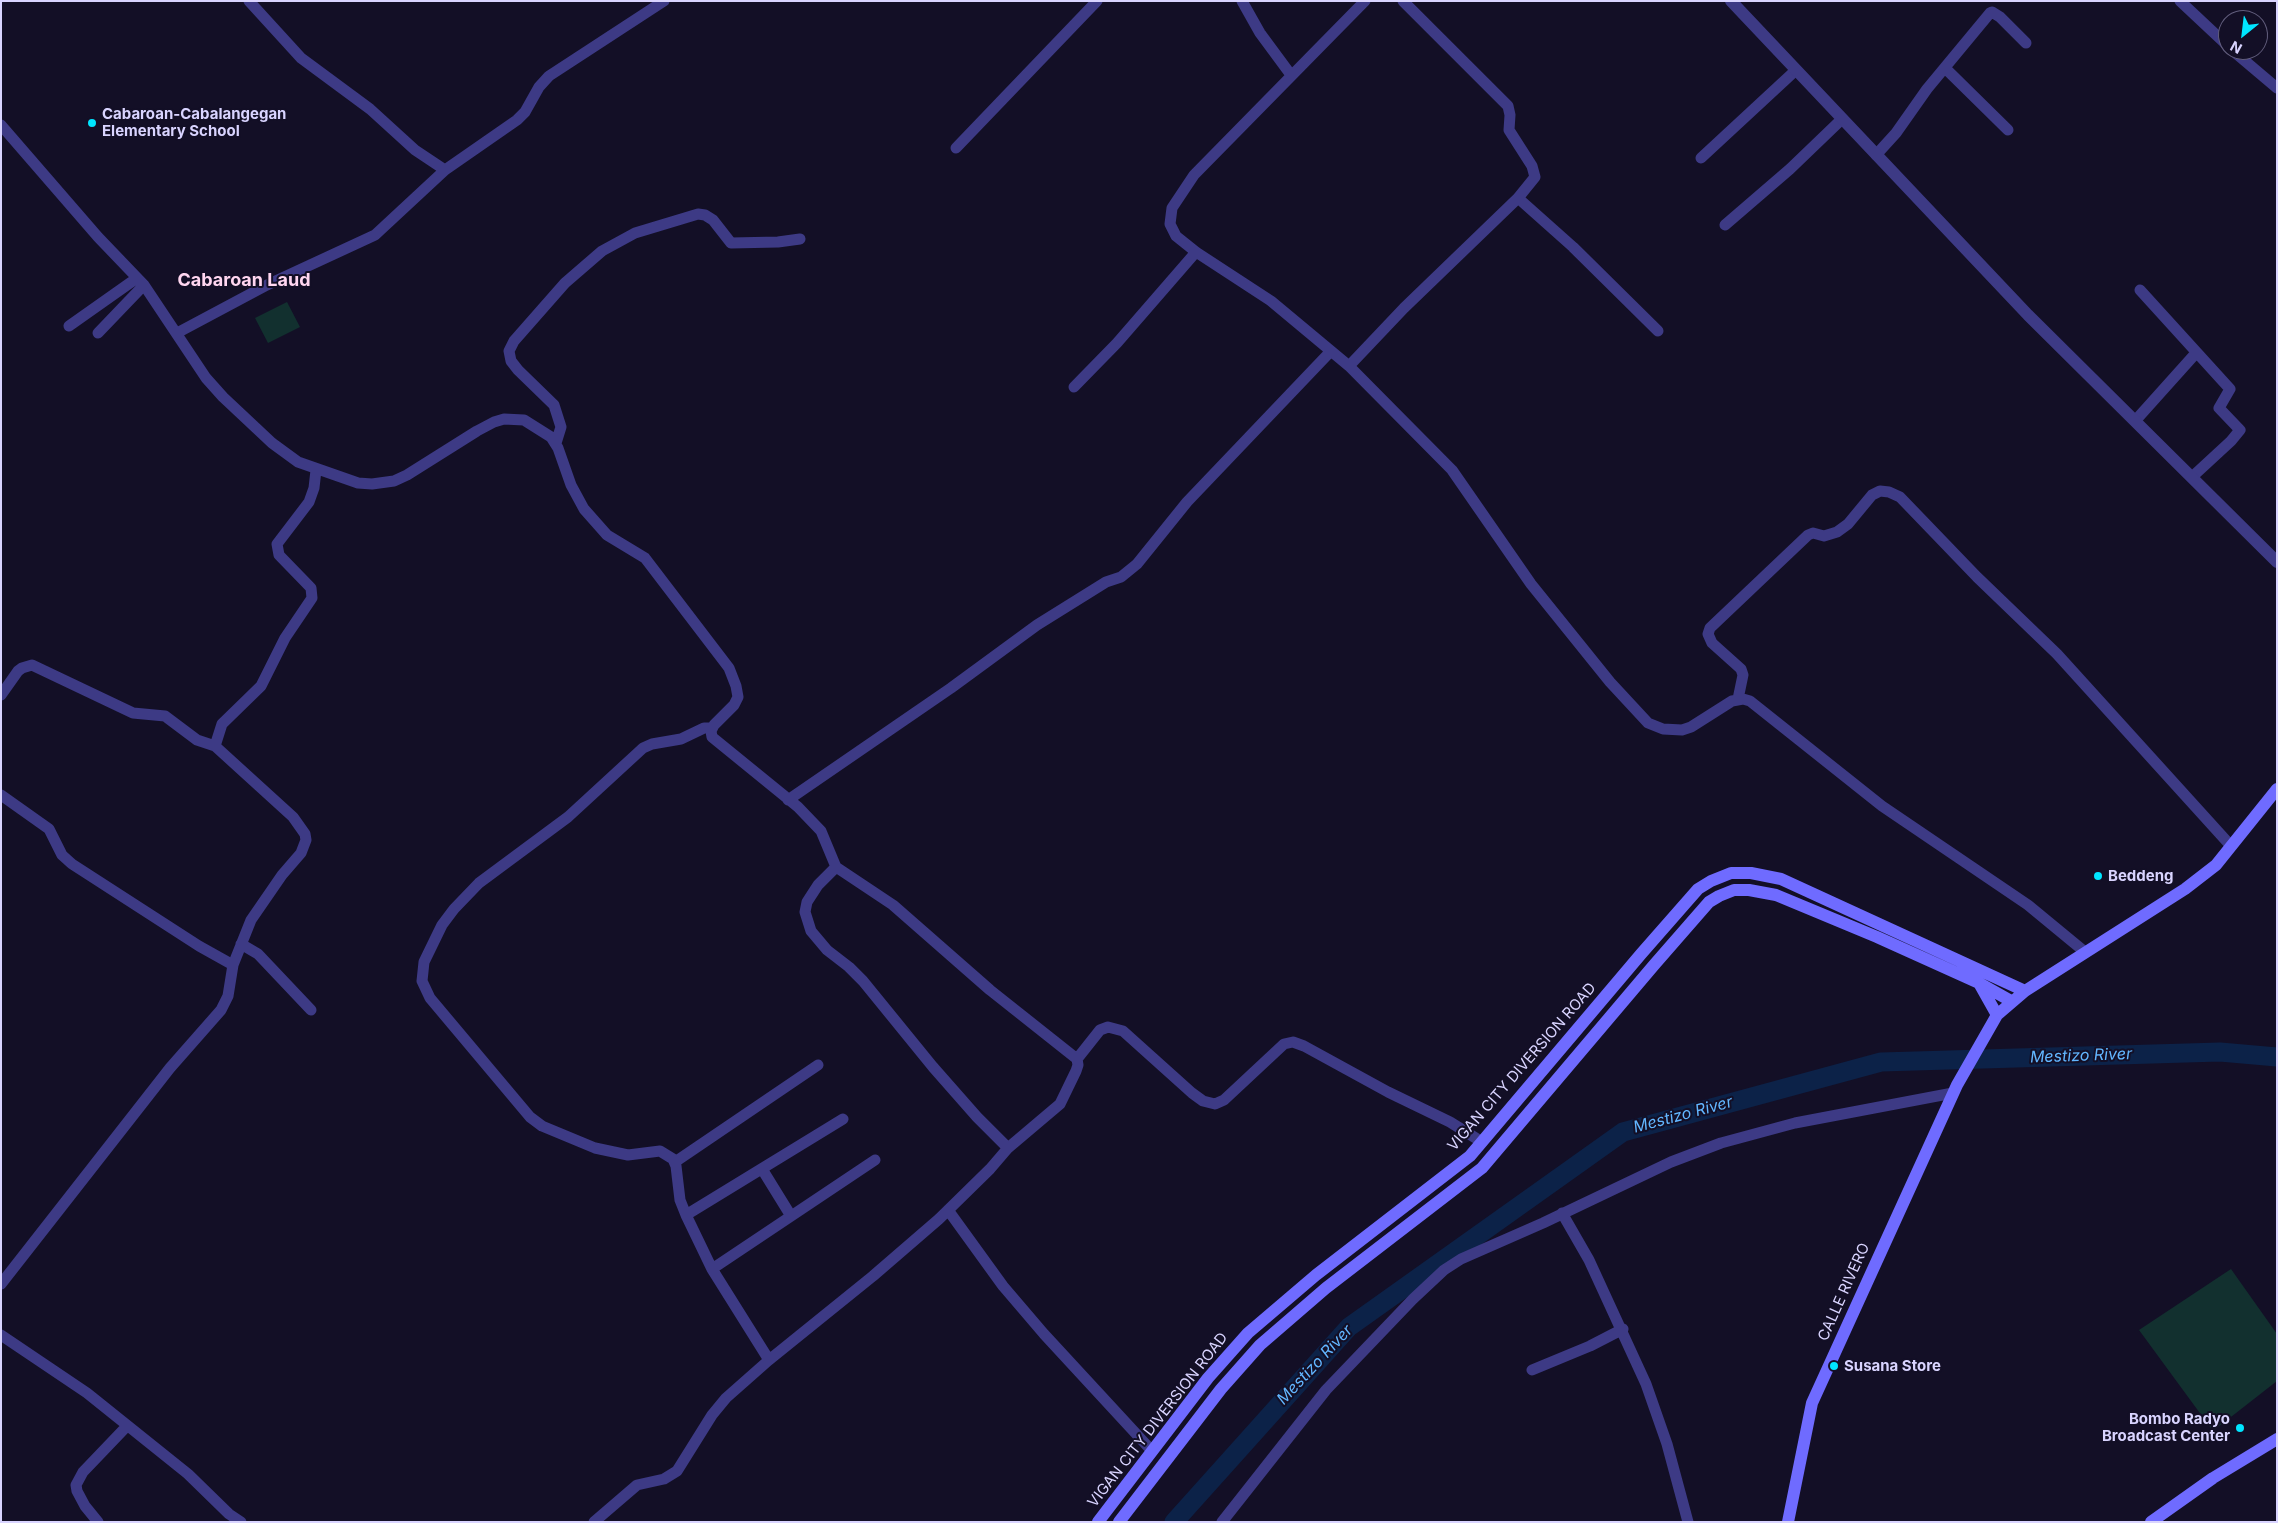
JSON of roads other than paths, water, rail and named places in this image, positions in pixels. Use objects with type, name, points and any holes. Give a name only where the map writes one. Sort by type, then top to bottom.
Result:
[{"type":"main road","name":"CALLE RIVERO","points":[[1788,1522],[1812,1403],[1955,1089],[1996,1017],[2025,991],[2199,879],[2216,865],[2277,789]]},
{"type":"main road","name":"VIGAN CITY DIVERSION ROAD","points":[[1098,1522],[1208,1378],[1248,1333],[1316,1275],[1470,1156],[1698,889],[1731,873],[1751,873],[1781,879],[2025,991]]},
{"type":"main road","name":"VIGAN CITY DIVERSION ROAD","points":[[1119,1522],[1221,1389],[1260,1345],[1326,1288],[1482,1168],[1709,902],[1734,890],[1749,890],[1776,895],[1877,937],[2012,1001]]},
{"type":"main road","name":"VIGAN CITY DIVERSION ROAD","points":[[1990,974],[2038,983]]},
{"type":"main road","points":[[1979,984],[1996,1017]]},
{"type":"main road","points":[[1600,1003],[1612,1014]]},
{"type":"main road","points":[[2152,1522],[2213,1478],[2277,1439]]},
{"type":"main road","points":[[1141,1466],[1154,1475]]},
{"type":"street","points":[[250,1],[301,58],[370,109],[414,150],[444,170]]},
{"type":"street","points":[[177,333],[267,285],[375,236],[444,170],[517,120],[539,87],[549,76],[664,1]]},
{"type":"street","points":[[956,148],[1097,1]]},
{"type":"street","points":[[1242,1],[1260,33],[1291,74]]},
{"type":"street","points":[[1365,1],[1194,174],[1172,208],[1170,224],[1172,230],[1196,252],[1271,301],[1349,366],[1452,470],[1531,584],[1642,718],[1663,729],[1682,730],[1738,699],[1756,704],[1882,806],[2028,905],[2085,952]]},
{"type":"street","points":[[1349,366],[1404,308],[1518,198],[1533,182],[1535,173],[1510,130],[1508,106],[1403,1]]},
{"type":"street","points":[[1731,1],[2028,315],[2277,562]]},
{"type":"street","points":[[2180,1],[2218,37]]},
{"type":"street","points":[[1876,155],[1896,133],[1927,89],[1990,13],[1992,12],[2000,17],[2026,42]]},
{"type":"street","points":[[2244,60],[2277,88]]},
{"type":"street","points":[[1945,68],[2008,130]]},
{"type":"street","points":[[1701,158],[1796,70]]},
{"type":"street","points":[[1725,225],[1790,169],[1842,119]]},
{"type":"street","points":[[1,125],[98,237],[140,282],[177,333],[206,378],[241,415],[283,452],[298,462],[316,470],[364,484],[385,483],[407,475],[494,422],[515,418],[531,423],[544,431],[556,443],[571,486],[584,509],[607,535],[644,558],[729,668],[738,697],[734,705],[712,728],[711,735],[715,741],[814,822],[821,831],[836,866],[893,905],[990,990],[1077,1059],[1078,1066],[1060,1104],[1008,1148],[990,1169],[948,1210],[872,1276],[769,1360],[718,1407],[685,1461],[672,1476],[637,1485],[594,1522]]},
{"type":"street","points":[[1518,198],[1573,247],[1658,331]]},
{"type":"street","points":[[556,443],[561,427],[554,405],[518,370],[511,361],[509,350],[514,341],[565,283],[602,251],[635,233],[698,214],[705,215],[713,220],[730,243],[778,242],[800,239]]},
{"type":"street","points":[[1074,387],[1117,343],[1196,252]]},
{"type":"street","points":[[69,326],[140,282]]},
{"type":"street","points":[[98,333],[140,282]]},
{"type":"street","points":[[2140,290],[2196,353],[2229,386],[2230,391],[2221,402],[2220,410],[2240,430],[2231,441],[2192,477]]},
{"type":"street","points":[[788,800],[951,688],[1037,625],[1106,582],[1121,577],[1137,564],[1187,502],[1331,351]]},
{"type":"street","points":[[2135,421],[2196,353]]},
{"type":"street","points":[[216,746],[222,724],[260,686],[285,638],[312,598],[311,588],[279,555],[277,544],[309,502],[314,488],[316,470]]},
{"type":"street","points":[[1738,699],[1743,675],[1741,669],[1712,643],[1708,634],[1710,628],[1808,535],[1813,533],[1824,536],[1837,532],[1848,524],[1872,496],[1880,491],[1888,492],[1900,497],[1977,577],[2057,654],[2231,846]]},
{"type":"street","points":[[1,695],[22,668],[38,667],[98,698],[133,713],[165,716],[197,740],[216,746],[293,817],[305,834],[306,840],[301,853],[282,875],[251,920],[233,965],[228,996],[220,1010],[164,1076],[1,1284]]},
{"type":"street","points":[[712,728],[704,728],[681,739],[652,744],[643,748],[568,817],[479,883],[454,909],[442,925],[430,947],[422,971],[422,981],[430,998],[536,1122],[559,1134],[595,1148],[628,1156],[660,1151],[675,1162],[680,1200],[686,1216],[712,1269],[769,1360]]},
{"type":"street","points":[[1,795],[49,829],[62,855],[72,864],[198,946],[233,965]]},
{"type":"street","points":[[836,866],[818,885],[808,902],[805,912],[810,931],[863,981],[933,1067],[977,1117],[1008,1148]]},
{"type":"street","points":[[241,944],[258,954],[311,1010]]},
{"type":"street","points":[[1077,1059],[1100,1030],[1108,1027],[1123,1031],[1202,1101],[1215,1104],[1224,1100],[1284,1044],[1293,1042],[1450,1122],[1482,1142]]},
{"type":"street","points":[[675,1162],[818,1065]]},
{"type":"street","points":[[1222,1522],[1326,1390],[1388,1324],[1444,1270],[1460,1259],[1671,1162],[1721,1143],[1795,1123],[1955,1089]]},
{"type":"street","points":[[686,1216],[843,1119]]},
{"type":"street","points":[[712,1269],[875,1160]]},
{"type":"street","points":[[762,1169],[791,1216]]},
{"type":"street","points":[[948,1210],[1003,1286],[1044,1334],[1152,1451]]},
{"type":"street","points":[[1562,1213],[1589,1260],[1623,1329],[1646,1384],[1664,1435],[1688,1522]]},
{"type":"street","points":[[1532,1370],[1590,1346],[1623,1329]]},
{"type":"street","points":[[1,1335],[87,1394],[181,1469],[229,1514],[241,1522]]},
{"type":"street","points":[[98,1522],[77,1491],[76,1485],[83,1472],[127,1426]]},
{"type":"waterway","name":"Mestizo River","points":[[1174,1522],[1349,1327],[1623,1132],[1881,1062],[2220,1052],[2277,1057]]},
{"type":"place","name":"Cabaroan-Cabalangegan Elementary School","points":[[92,123]]},
{"type":"place","name":"Beddeng","points":[[2098,876]]},
{"type":"place","name":"Susana Store","points":[[1834,1366]]},
{"type":"place","name":"Bombo Radyo Broadcast Center","points":[[2240,1428]]},
{"type":"district","name":"Cabaroan Laud","points":[[244,281]]}]
